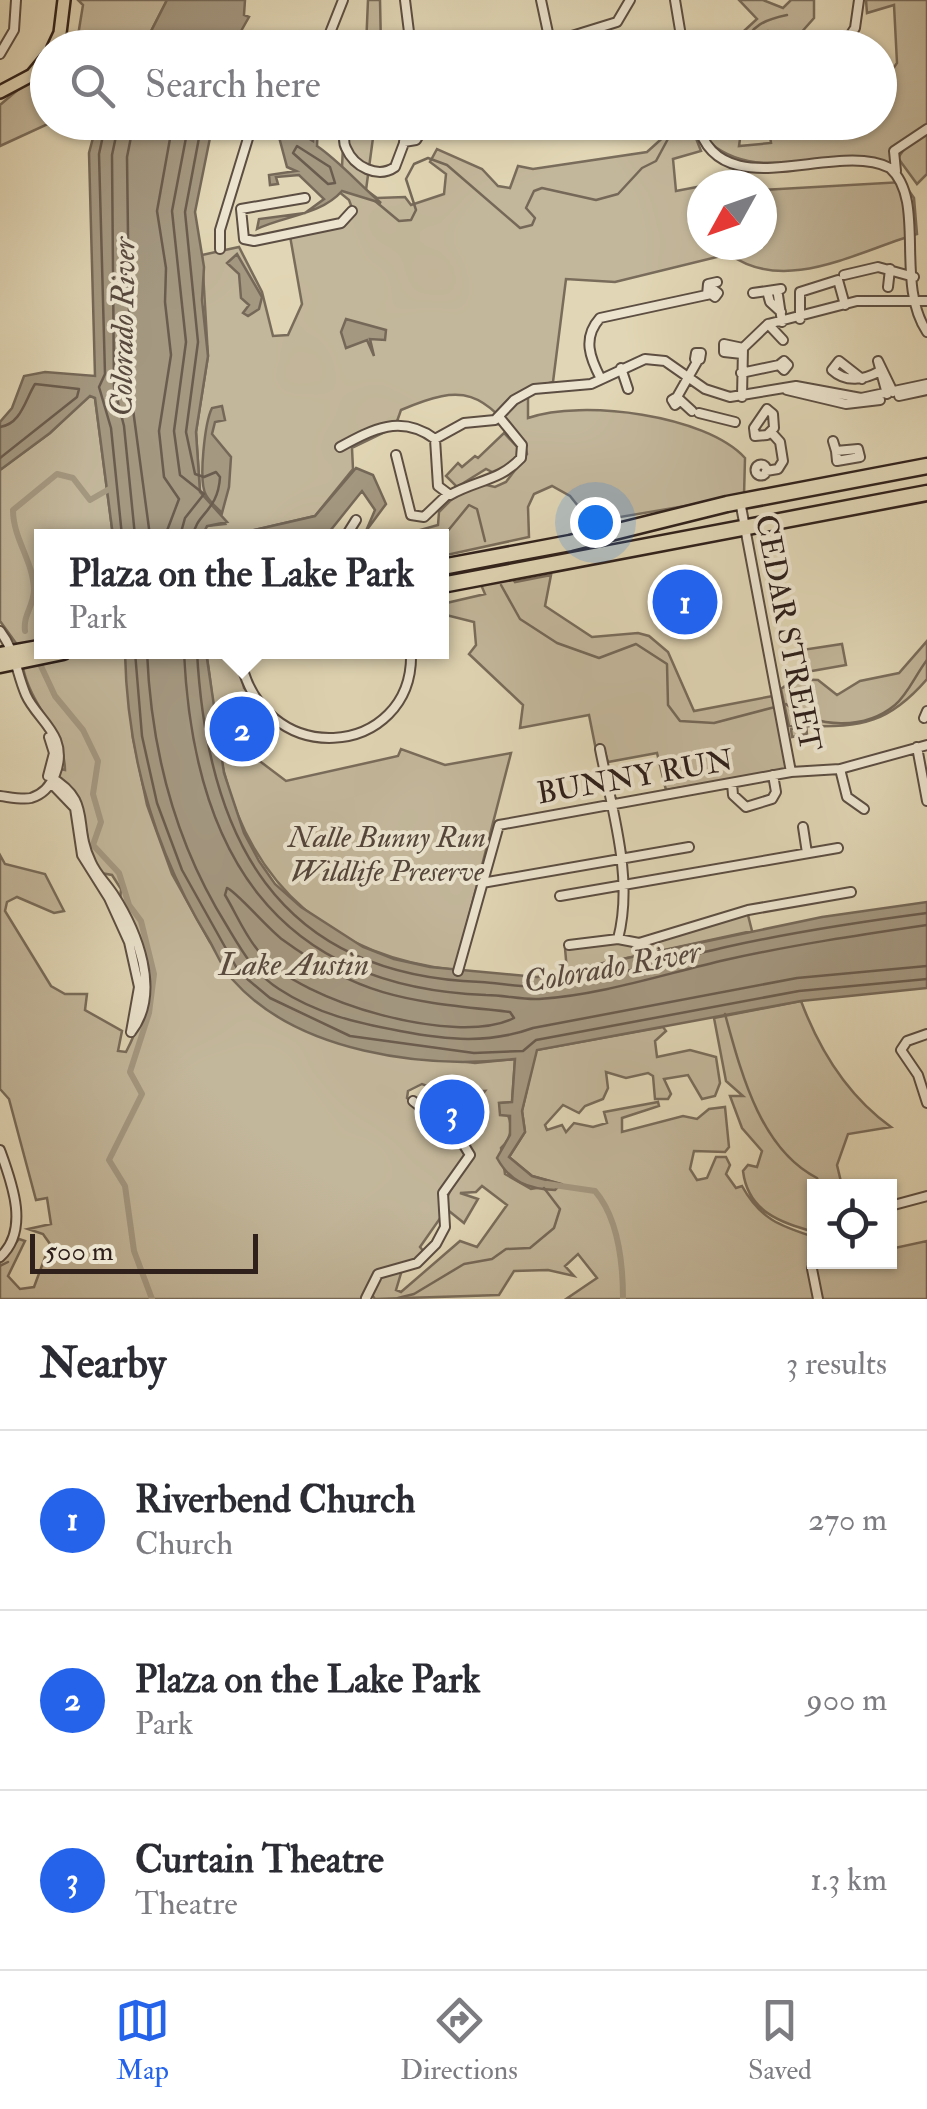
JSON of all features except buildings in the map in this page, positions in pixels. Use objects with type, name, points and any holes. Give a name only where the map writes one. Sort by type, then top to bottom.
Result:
[{"type":"highway","points":[[449,566],[570,543],[740,501],[927,466]]},
{"type":"highway","points":[[449,583],[927,493]]},
{"type":"highway","points":[[9,659],[34,650]]},
{"type":"highway","points":[[9,659],[34,656]]},
{"type":"main road","points":[[60,30],[64,0]]},
{"type":"main road","points":[[0,92],[30,76]]},
{"type":"street","points":[[0,54],[14,30],[16,0]]},
{"type":"street","points":[[331,30],[343,0]]},
{"type":"street","points":[[405,0],[409,30]]},
{"type":"street","points":[[590,30],[617,22],[630,0]]},
{"type":"street","points":[[675,0],[681,30]]},
{"type":"street","points":[[854,30],[859,0]]},
{"type":"street","points":[[545,1],[549,30]]},
{"type":"street","points":[[896,171],[894,151],[927,128]]},
{"type":"street","points":[[220,249],[222,226],[247,140]]},
{"type":"street","points":[[345,140],[345,146],[367,170],[389,172],[404,142],[415,140]]},
{"type":"street","points":[[705,140],[710,152],[730,164],[827,166],[862,161],[896,171],[912,189],[922,215],[914,303],[927,332]]},
{"type":"street","points":[[305,198],[241,209],[244,239],[249,242],[341,223],[352,211]]},
{"type":"street","points":[[222,226],[240,223]]},
{"type":"street","points":[[844,275],[890,269],[914,276]]},
{"type":"street","points":[[888,286],[890,269]]},
{"type":"street","points":[[800,319],[800,292],[838,280],[846,305]]},
{"type":"street","points":[[601,380],[588,350],[592,329],[600,318],[709,294],[708,284],[717,282]]},
{"type":"street","points":[[767,291],[781,317]]},
{"type":"street","points":[[753,293],[779,292],[781,317]]},
{"type":"street","points":[[698,360],[678,398],[695,412],[730,420],[742,351],[768,324],[781,317],[800,319],[862,300],[927,301]]},
{"type":"street","points":[[768,324],[783,340]]},
{"type":"street","points":[[435,439],[464,423],[500,418],[514,400],[534,390],[585,386],[634,361],[659,360],[721,396],[762,395],[801,387],[829,398],[861,398],[927,387]]},
{"type":"street","points":[[862,379],[880,370],[878,361],[890,394]]},
{"type":"street","points":[[741,370],[780,365]]},
{"type":"street","points":[[621,368],[628,390]]},
{"type":"street","points":[[762,395],[766,410],[774,419],[772,432]]},
{"type":"street","points":[[714,417],[721,396]]},
{"type":"street","points":[[766,410],[760,422],[780,442],[783,461],[778,469],[766,471]]},
{"type":"street","points":[[396,455],[411,515],[424,517],[448,495],[502,477],[522,458],[522,444],[500,418]]},
{"type":"street","points":[[340,447],[388,423],[413,426],[435,439]]},
{"type":"street","points":[[833,440],[836,451],[858,448],[855,436]]},
{"type":"street","points":[[435,439],[436,477],[440,491],[448,495]]},
{"type":"street","name":"CEDAR STREET","points":[[740,501],[792,772]]},
{"type":"street","points":[[350,529],[356,520]]},
{"type":"street","points":[[0,631],[22,697],[48,731],[59,754],[50,779],[35,796],[0,796]]},
{"type":"street","points":[[244,659],[254,691],[289,726],[316,735],[345,733],[368,723],[396,701],[407,659]]},
{"type":"street","points":[[919,746],[917,761],[927,801]]},
{"type":"street","name":"BUNNY RUN","points":[[458,970],[499,825],[773,775],[840,770],[919,746]]},
{"type":"street","points":[[600,749],[621,859],[620,886],[625,904],[618,939]]},
{"type":"street","points":[[840,770],[847,798],[864,810]]},
{"type":"street","points":[[732,782],[733,795],[746,807],[772,799],[776,792],[773,775]]},
{"type":"street","points":[[50,779],[79,804],[88,856],[128,922],[139,953],[145,997],[131,1032],[140,988],[129,942],[109,898],[82,855],[75,808],[50,779]]},
{"type":"street","points":[[803,827],[807,852]]},
{"type":"street","points":[[482,883],[689,848]]},
{"type":"street","points":[[560,896],[838,848]]},
{"type":"street","points":[[569,945],[618,939],[639,943],[748,910],[851,892]]},
{"type":"street","points":[[927,1034],[907,1041],[900,1050],[924,1082],[927,1102]]},
{"type":"street","points":[[367,1299],[378,1274],[418,1263],[436,1244],[444,1229],[443,1193],[470,1156],[459,1137],[413,1101]]},
{"type":"street","points":[[0,1150],[18,1222],[14,1240],[0,1257]]},
{"type":"street","points":[[897,1204],[927,1196]]},
{"type":"street","points":[[812,1269],[818,1299]]},
{"type":"green space","points":[[78,0],[167,0],[152,30],[79,30],[83,5]]},
{"type":"green space","points":[[368,0],[380,0],[381,30],[367,30]]},
{"type":"green space","points":[[739,0],[763,0],[783,8],[791,0],[814,0],[814,18],[803,30],[745,30],[757,19]]},
{"type":"green space","points":[[866,0],[927,0],[927,174],[917,184],[898,158],[907,145],[894,149],[894,162],[889,163],[843,157],[771,163],[726,154],[707,140],[740,140],[739,146],[771,143],[771,140],[897,140],[894,5],[867,13]]},
{"type":"green space","points":[[30,79],[30,132],[0,146],[0,105]]},
{"type":"green space","points":[[343,140],[373,140],[366,190],[377,198],[405,197],[411,205],[444,194],[446,174],[430,162],[437,149],[482,169],[498,186],[510,188],[518,166],[533,169],[647,152],[660,140],[697,140],[701,151],[673,159],[676,191],[687,189],[687,260],[705,260],[615,282],[566,279],[553,382],[528,389],[528,418],[551,412],[610,411],[673,421],[702,431],[727,443],[745,458],[744,496],[591,522],[570,496],[552,486],[534,494],[528,507],[529,537],[449,554],[449,529],[424,529],[438,525],[439,512],[454,497],[482,484],[495,487],[506,482],[527,454],[525,445],[496,413],[471,397],[457,395],[423,401],[401,410],[395,427],[352,448],[353,469],[315,516],[259,529],[206,529],[225,524],[200,492],[196,432],[208,356],[202,255],[239,247],[262,292],[273,336],[288,335],[302,304],[290,236],[344,225],[354,213],[349,200],[338,191],[352,179],[342,168]]},
{"type":"green space","points":[[903,182],[914,198],[917,234],[822,266],[774,271],[740,260],[777,260],[777,189]]},
{"type":"green space","points":[[89,395],[95,398],[112,529],[34,529],[34,643],[18,646],[0,621],[0,470],[50,433]]},
{"type":"green space","points":[[504,433],[522,452],[498,475],[486,469],[457,487],[446,476],[458,463],[462,467],[475,456],[478,458]]},
{"type":"green space","points":[[510,575],[515,582],[551,575],[545,606],[592,637],[638,633],[649,636],[668,652],[694,711],[773,696],[787,770],[666,790],[657,753],[608,762],[604,749],[596,750],[589,715],[520,728],[523,705],[469,654],[476,645],[474,622],[449,616],[449,602],[485,594],[479,580]]},
{"type":"green space","points":[[927,641],[927,679],[900,705],[859,723],[806,726],[807,734],[792,737],[791,729],[799,727],[789,726],[781,689],[794,679],[818,680],[837,695],[860,681],[899,673]]},
{"type":"green space","points":[[842,644],[846,665],[806,672],[802,650]]},
{"type":"green space","points":[[59,659],[126,659],[133,738],[147,805],[172,874],[210,942],[394,1053],[475,1063],[515,1059],[512,1102],[500,1103],[511,1126],[501,1148],[505,1174],[531,1189],[560,1184],[532,1176],[509,1157],[525,1132],[522,1111],[536,1050],[663,1027],[666,1031],[655,1041],[657,1057],[690,1050],[716,1057],[720,1083],[715,1096],[702,1099],[688,1075],[664,1079],[671,1094],[668,1099],[655,1099],[653,1076],[648,1073],[626,1078],[606,1072],[608,1088],[603,1099],[585,1106],[579,1113],[563,1105],[545,1125],[547,1130],[562,1125],[566,1132],[574,1123],[593,1127],[607,1123],[604,1112],[658,1102],[659,1106],[622,1118],[622,1132],[683,1116],[697,1119],[709,1109],[725,1107],[729,1147],[725,1152],[694,1151],[690,1169],[697,1180],[707,1178],[716,1157],[726,1157],[730,1165],[726,1174],[736,1188],[742,1186],[764,1214],[807,1234],[807,1269],[897,1269],[897,1247],[927,1241],[927,1299],[566,1299],[597,1278],[578,1254],[565,1266],[574,1276],[548,1270],[514,1271],[499,1295],[375,1299],[372,1295],[379,1276],[402,1270],[396,1290],[401,1292],[460,1241],[477,1247],[507,1205],[482,1186],[476,1192],[460,1193],[478,1199],[464,1223],[444,1207],[472,1151],[461,1135],[415,1101],[446,1104],[443,1118],[455,1122],[460,1109],[478,1100],[485,1091],[470,1092],[467,1100],[422,1084],[408,1091],[407,1098],[458,1139],[467,1155],[439,1194],[441,1217],[420,1247],[425,1253],[419,1260],[383,1269],[361,1299],[0,1299],[0,1262],[19,1239],[25,1241],[8,1276],[20,1289],[34,1287],[50,1244],[43,1234],[28,1229],[51,1224],[47,1198],[36,1200],[9,1099],[0,1089],[0,855],[5,864],[45,874],[64,911],[54,913],[17,897],[7,902],[5,911],[51,986],[65,994],[87,994],[85,1010],[122,1031],[118,1051],[126,1052],[145,992],[141,960],[120,901],[121,889],[112,875],[101,873],[94,860],[78,800],[58,778],[60,769],[65,770],[59,743],[23,668]]},
{"type":"green space","name":"Nalle Bunny Run Wildlife Preserve","points":[[207,659],[239,659],[244,688],[274,720],[253,756],[286,781],[398,756],[401,749],[445,765],[511,753],[455,970],[412,963],[372,950],[305,910],[278,883],[255,850],[237,814],[218,742]]},
{"type":"green space","points":[[746,907],[752,931],[567,971],[565,948],[591,939],[638,940]]},
{"type":"green space","points":[[801,1001],[817,1037],[848,1086],[891,1127],[848,1134],[837,1165],[840,1179],[807,1179],[807,1230],[768,1213],[746,1185],[743,1171],[748,1165],[757,1167],[762,1151],[742,1128],[730,1096],[743,1096],[726,1081],[714,1018]]},
{"type":"water","points":[[167,0],[245,0],[244,15],[249,17],[242,30],[152,30]]},
{"type":"water","name":"Colorado River","points":[[92,140],[210,140],[195,212],[204,267],[202,300],[208,356],[196,432],[200,492],[227,522],[206,529],[112,529],[95,398],[90,396],[50,433],[0,470],[0,422],[12,408],[24,376],[45,372],[95,376],[89,153]]},
{"type":"water","points":[[280,140],[317,140],[317,146],[381,203],[342,191],[305,213],[324,199],[299,175],[276,177],[278,184],[270,185],[269,175],[296,171],[287,167]]},
{"type":"water","points":[[304,213],[267,225],[257,229],[259,219]]},
{"type":"water","points":[[237,254],[262,297],[259,309],[248,316],[243,313],[249,305],[241,298],[239,274],[227,263]]},
{"type":"water","points":[[346,319],[386,330],[385,340],[370,339],[374,356],[367,340],[346,348],[341,332]]},
{"type":"water","points":[[222,406],[225,420],[215,422],[212,434],[231,457],[222,513],[206,495],[203,465],[209,415],[212,408]]},
{"type":"water","points":[[356,468],[373,475],[386,504],[367,529],[375,510],[362,491],[332,529],[258,529],[315,516]]},
{"type":"water","name":"Lake Austin","points":[[125,659],[207,659],[224,773],[244,833],[259,861],[275,884],[301,907],[363,947],[394,959],[430,967],[537,977],[822,917],[927,902],[927,988],[801,1001],[537,1050],[522,1111],[525,1132],[509,1157],[532,1176],[561,1184],[555,1190],[528,1186],[508,1173],[497,1158],[510,1135],[510,1116],[500,1115],[499,1103],[512,1102],[515,1059],[403,1058],[326,1039],[259,1004],[228,975],[190,907],[159,837],[138,765]]},
{"type":"waterway","points":[[754,30],[766,21],[787,15]]},
{"type":"waterway","points":[[375,201],[399,221],[411,220],[416,210],[406,179],[414,164],[428,158],[447,165],[520,228],[532,225],[535,218],[526,208],[534,191],[542,188],[596,200],[618,194],[642,168],[656,161],[667,140]]},
{"type":"waterway","points":[[25,631],[33,580],[13,510],[57,474],[73,478],[90,500],[111,488]]},
{"type":"waterway","points":[[449,529],[469,505],[477,509],[485,541]]},
{"type":"waterway","points":[[501,585],[520,619],[557,643],[599,658],[636,644],[667,664],[668,705],[680,721],[714,723],[775,707]]},
{"type":"waterway","points":[[786,704],[826,722],[870,719],[900,700],[927,660]]},
{"type":"waterway","points":[[40,664],[55,696],[83,730],[98,761],[93,794],[101,822],[93,845],[119,873],[129,905],[141,921],[154,974],[149,1013],[130,1072],[142,1094],[109,1160],[125,1186],[134,1251],[152,1299]]},
{"type":"waterway","points":[[725,1014],[746,1084],[767,1129],[797,1165],[817,1179]]},
{"type":"waterway","points":[[547,1184],[595,1191],[603,1202],[618,1242],[623,1299]]},
{"type":"waterway","points":[[398,1298],[414,1294],[464,1264],[492,1259],[506,1249],[530,1248],[554,1228],[560,1209],[544,1188]]},
{"type":"waterway","points":[[0,1266],[8,1262]]},
{"type":"place","name":"Riverbend Church","points":[[685,602]]},
{"type":"place","name":"Plaza on the Lake Park","points":[[242,729]]},
{"type":"place","name":"Curtain Theatre","points":[[452,1112]]}]
